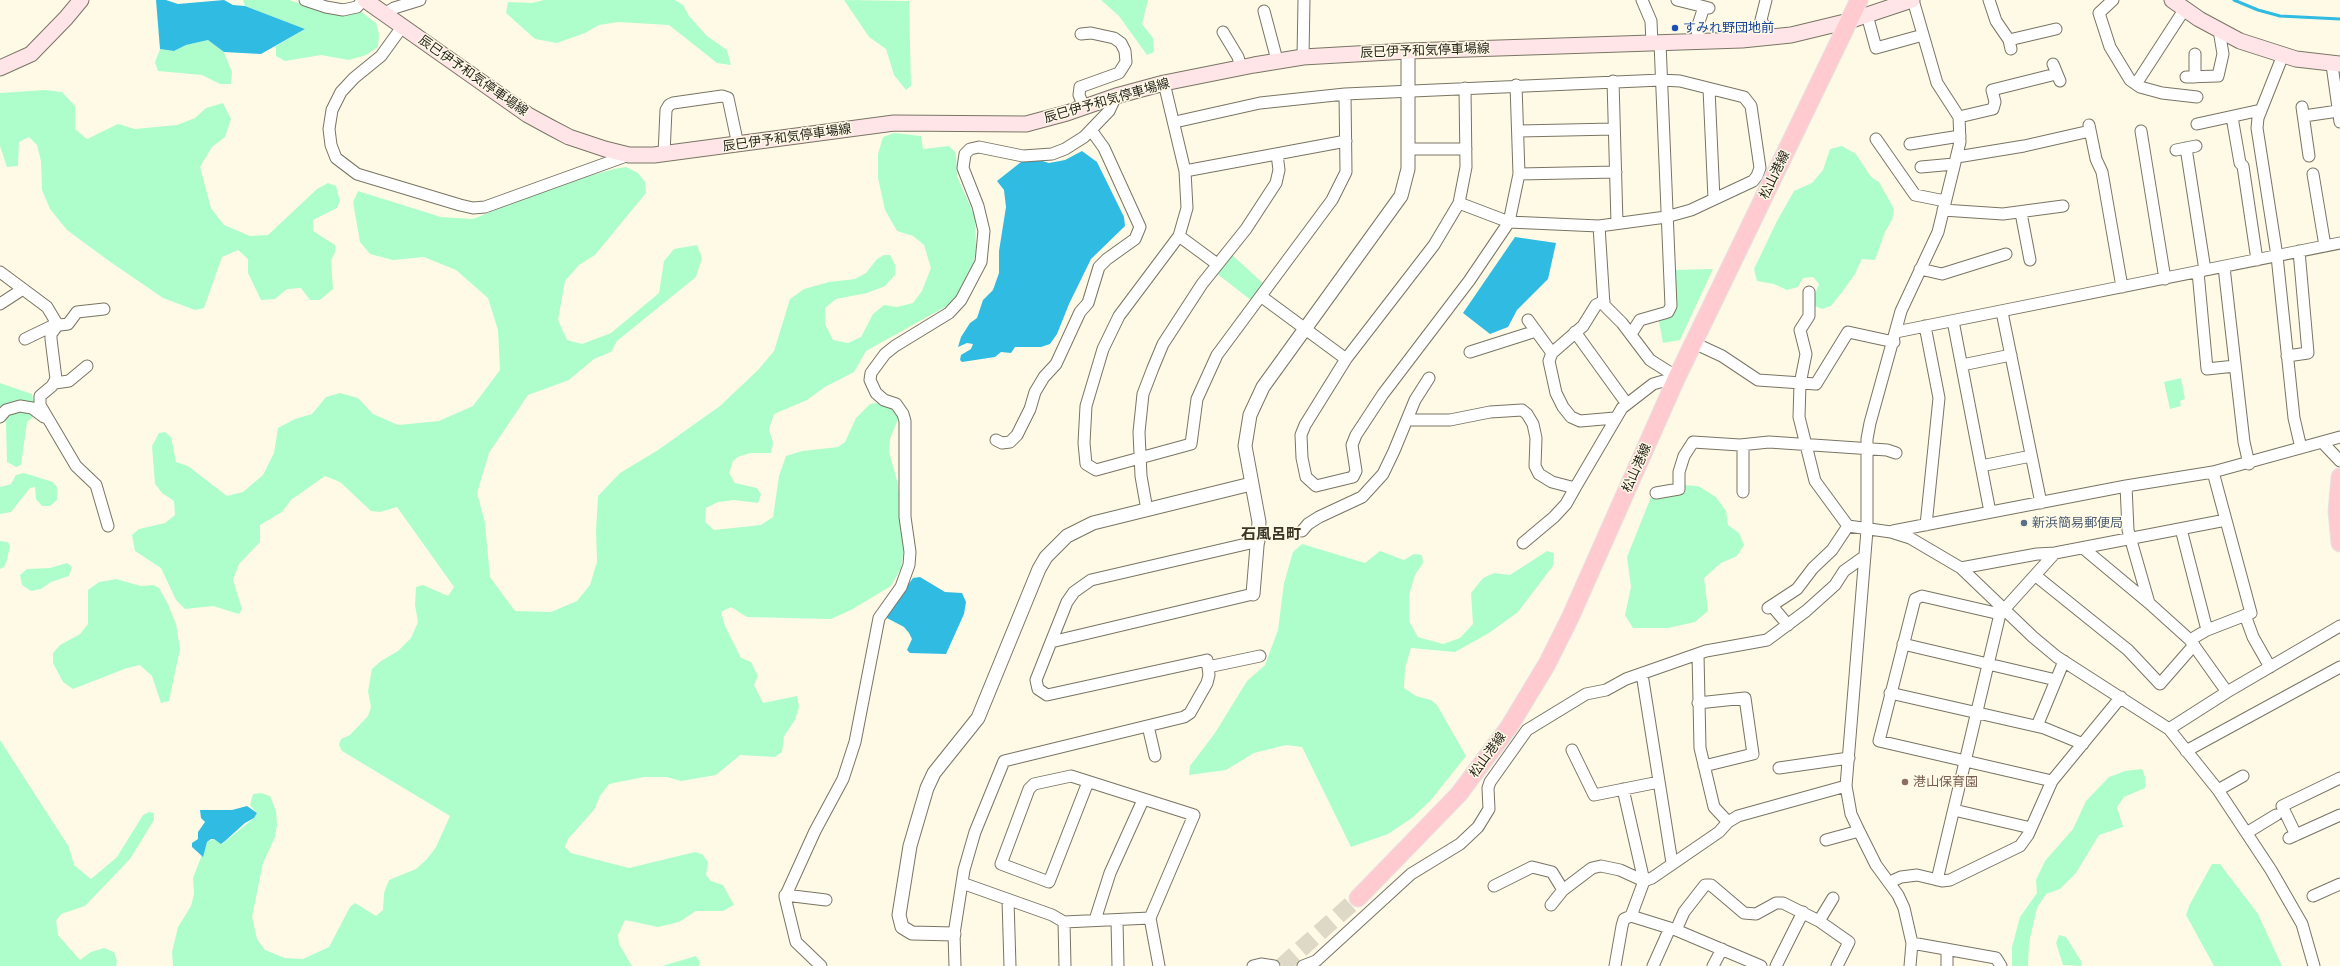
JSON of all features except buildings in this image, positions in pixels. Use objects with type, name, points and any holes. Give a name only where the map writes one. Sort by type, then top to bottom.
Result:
[{"type":"main road","points":[[0,68],[30,54],[66,18],[81,0]]},
{"type":"main road","name":"松山港線","points":[[1358,898],[1459,794],[1509,728],[1528,697],[1570,618],[1677,377],[1858,0]]},
{"type":"main road","name":"辰巳伊予和気停車場線","points":[[368,1],[402,27],[544,124],[588,144],[629,155],[664,154],[894,123],[1026,124],[1116,96],[1164,83],[1277,60],[1304,57],[1408,51],[1656,44],[1771,37],[1809,32],[1849,21],[1913,0]]},
{"type":"main road","points":[[2172,0],[2184,10],[2240,41],[2283,55],[2336,64]]},
{"type":"main road","points":[[2340,477],[2337,511],[2340,543]]},
{"type":"street","points":[[305,0],[326,7],[343,10],[357,7],[368,1]]},
{"type":"street","points":[[384,14],[394,8],[420,0]]},
{"type":"street","points":[[1304,0],[1304,57]]},
{"type":"street","points":[[1631,334],[1640,320],[1668,312],[1671,306],[1666,217],[1662,80],[1651,21],[1642,0]]},
{"type":"street","points":[[1677,0],[1706,8],[1697,28],[1698,42]]},
{"type":"street","points":[[1766,0],[1762,20],[1771,37]]},
{"type":"street","points":[[1910,966],[1912,943],[1904,908],[1890,882],[1876,865],[1859,831],[1851,814],[1846,786],[1867,530],[1867,450],[1870,423],[1901,312],[1938,232],[1960,136],[1959,117],[1936,83],[1913,0]]},
{"type":"street","points":[[1988,0],[1996,21],[2010,45],[2050,27]]},
{"type":"street","points":[[2113,0],[2099,13],[2110,48],[2116,61],[2124,72],[2136,84],[2162,93],[2197,98]]},
{"type":"street","points":[[2136,84],[2184,10]]},
{"type":"street","points":[[1264,12],[1277,60]]},
{"type":"street","points":[[1867,15],[1876,48],[1922,35]]},
{"type":"street","points":[[402,27],[381,56],[354,78],[341,92],[332,110],[329,129],[331,145],[336,158],[357,174],[474,208],[485,207],[629,155]]},
{"type":"street","points":[[2195,54],[2191,77],[2218,76],[2223,54],[2218,30]]},
{"type":"street","points":[[1223,32],[1238,58],[1241,67]]},
{"type":"street","points":[[1081,34],[1097,33],[1114,38],[1121,43],[1125,51],[1126,62],[1119,73],[1080,87],[1079,95],[1084,107]]},
{"type":"street","points":[[1051,642],[1253,594],[1259,522],[1245,446],[1250,416],[1263,387],[1399,200],[1408,169],[1408,51]]},
{"type":"street","points":[[2283,55],[2261,110],[2257,128],[2277,256],[2294,418],[2301,448]]},
{"type":"street","points":[[2305,150],[2303,112],[2339,117],[2336,64]]},
{"type":"street","points":[[1959,117],[1993,109],[1995,102],[1992,90],[2056,73]]},
{"type":"street","points":[[1613,81],[1617,223]]},
{"type":"street","points":[[1175,122],[1260,103],[1345,94],[1613,81],[1680,81],[1709,90],[1744,97],[1750,106],[1760,168],[1753,181],[1691,210],[1666,217],[1598,226],[1509,222],[1459,203]]},
{"type":"street","points":[[1164,83],[1175,122],[1185,171],[1188,208],[1179,236],[1119,316],[1103,349],[1086,406],[1084,443],[1086,464],[1096,470],[1191,444],[1197,399],[1217,355],[1262,297],[1332,200],[1346,172],[1345,94]]},
{"type":"street","points":[[1465,88],[1466,167],[1459,203],[1434,245],[1346,359],[1311,414],[1301,435],[1302,458],[1306,477],[1316,486],[1353,477],[1356,471],[1352,445],[1356,435],[1383,394],[1469,281],[1509,222],[1519,174],[1519,131],[1516,85]]},
{"type":"street","points":[[1709,90],[1714,199]]},
{"type":"street","points":[[664,154],[666,110],[669,105],[673,103],[722,96],[728,98],[738,145]]},
{"type":"street","points":[[821,966],[796,942],[785,895],[815,831],[843,779],[856,742],[879,618],[901,587],[909,565],[910,552],[905,517],[905,421],[903,414],[896,404],[884,400],[876,393],[870,380],[871,373],[885,354],[895,346],[949,313],[962,300],[982,262],[984,231],[978,206],[963,168],[965,154],[970,149],[979,147],[1023,156],[1052,154],[1065,149],[1091,130],[1109,111],[1116,96]]},
{"type":"street","points":[[2197,124],[2261,110]]},
{"type":"street","points":[[2232,117],[2240,163],[2243,166],[2257,260]]},
{"type":"street","points":[[1922,167],[2024,146],[2090,128],[2096,159],[2102,172],[2122,287]]},
{"type":"street","points":[[1519,131],[1614,129]]},
{"type":"street","points":[[996,440],[1002,443],[1010,442],[1017,435],[1030,409],[1035,392],[1044,377],[1056,364],[1080,312],[1088,303],[1100,267],[1107,259],[1135,239],[1140,227],[1137,215],[1104,148],[1091,130]]},
{"type":"street","points":[[2141,131],[2165,279]]},
{"type":"street","points":[[1910,144],[1960,136]]},
{"type":"street","points":[[1876,139],[1916,195],[1944,205],[2003,214],[2021,213],[2063,206]]},
{"type":"street","points":[[1185,171],[1346,141]]},
{"type":"street","points":[[2186,148],[2201,271],[2207,369],[2235,366]]},
{"type":"street","points":[[1408,149],[1466,149]]},
{"type":"street","points":[[1147,510],[1140,458],[1139,432],[1143,394],[1163,344],[1217,264],[1246,229],[1276,183],[1279,170],[1277,154]]},
{"type":"street","points":[[1519,174],[1616,172]]},
{"type":"street","points":[[2313,174],[2325,246]]},
{"type":"street","points":[[2021,213],[2030,260]]},
{"type":"street","points":[[1598,226],[1604,277],[1604,301],[1608,310],[1631,334],[1650,360],[1677,377]]},
{"type":"street","points":[[1179,236],[1217,264]]},
{"type":"street","points":[[1694,344],[1722,356],[1758,380],[1816,384],[1848,332],[1895,337],[1925,326],[2002,312],[2340,243]]},
{"type":"street","points":[[2287,356],[2308,353],[2299,251]]},
{"type":"street","points":[[1920,269],[1942,274],[2006,254]]},
{"type":"street","points":[[2224,267],[2244,442],[2249,464]]},
{"type":"street","points":[[1,274],[47,307],[57,326]]},
{"type":"street","points":[[0,304],[23,289]]},
{"type":"street","points":[[1808,292],[1809,316],[1800,330],[1806,354],[1800,384],[1798,417],[1804,445],[1815,481],[1848,526],[1867,530],[1891,532],[1910,538],[1962,568],[2001,611],[2033,638],[2064,662],[2121,696],[2169,729],[2218,790],[2248,832],[2302,924],[2314,966]]},
{"type":"street","points":[[1262,297],[1346,359]]},
{"type":"street","points":[[1604,301],[1596,305],[1588,321],[1552,353],[1549,361],[1556,393],[1563,407],[1571,417],[1580,421],[1615,418]]},
{"type":"street","points":[[25,339],[52,326],[68,324],[77,312],[104,308]]},
{"type":"street","points":[[2002,312],[2041,502]]},
{"type":"street","points":[[1528,320],[1552,353]]},
{"type":"street","points":[[1953,321],[1990,512]]},
{"type":"street","points":[[55,384],[56,370],[51,334],[57,326]]},
{"type":"street","points":[[1925,326],[1938,398],[1926,525]]},
{"type":"street","points":[[1470,352],[1482,343],[1536,331]]},
{"type":"street","points":[[1575,332],[1627,404]]},
{"type":"street","points":[[1962,365],[2011,355]]},
{"type":"street","points":[[87,366],[69,381],[55,384],[40,396],[39,400],[47,419],[80,471],[96,485],[108,526]]},
{"type":"street","points":[[1523,543],[1554,517],[1566,504],[1615,418],[1627,404],[1653,384],[1677,377]]},
{"type":"street","points":[[1302,531],[1308,524],[1320,517],[1362,497],[1383,474],[1408,420],[1415,400],[1429,378]]},
{"type":"street","points":[[0,416],[6,410],[20,406],[32,408],[47,419]]},
{"type":"street","points":[[1408,420],[1450,420],[1490,412],[1522,410],[1527,414],[1532,424],[1536,438],[1535,466],[1539,474],[1552,482],[1575,488]]},
{"type":"street","points":[[1891,532],[2126,486],[2213,472],[2249,464],[2340,437]]},
{"type":"street","points":[[1656,493],[1678,489],[1679,472],[1684,456],[1693,442],[1743,445],[1769,442],[1896,453]]},
{"type":"street","points":[[2322,442],[2340,461]]},
{"type":"street","points":[[1742,492],[1743,445]]},
{"type":"street","points":[[1981,466],[2031,456]]},
{"type":"street","points":[[2036,576],[2128,650],[2160,684],[2192,643],[2207,630],[2251,613],[2213,472]]},
{"type":"street","points":[[954,934],[909,932],[902,927],[899,918],[904,877],[910,846],[930,783],[944,760],[978,718],[1039,569],[1046,557],[1055,545],[1079,528],[1093,523],[1251,484]]},
{"type":"street","points":[[2126,486],[2128,530],[2132,539],[2149,603]]},
{"type":"street","points":[[1962,568],[2037,554],[2055,553],[2083,548],[2226,520]]},
{"type":"street","points":[[1788,625],[1770,607],[1797,589],[1813,568],[1832,550],[1848,526]]},
{"type":"street","points":[[2181,529],[2207,630]]},
{"type":"street","points":[[955,966],[954,934],[962,883],[975,832],[1004,761],[1184,717],[1190,713],[1207,683],[1209,675],[1207,660],[1047,694],[1038,689],[1036,680],[1067,602],[1074,592],[1091,580],[1258,541]]},
{"type":"street","points":[[2083,548],[2149,603],[2192,643],[2227,692]]},
{"type":"street","points":[[1937,880],[2001,611],[2036,576],[2055,553]]},
{"type":"street","points":[[1303,966],[1316,961],[1411,874],[1460,844],[1478,827],[1489,809],[1488,788],[1490,782],[1526,730],[1586,694],[1606,690],[1619,682],[1698,654],[1763,642],[1788,625],[1828,593],[1851,565],[1865,556]]},
{"type":"street","points":[[2001,611],[1922,596],[1915,599],[1879,741],[2052,782]]},
{"type":"street","points":[[2245,615],[2253,637],[2270,667]]},
{"type":"street","points":[[2169,729],[2227,692],[2340,626]]},
{"type":"street","points":[[1903,644],[2056,680]]},
{"type":"street","points":[[1698,654],[1700,748],[1714,807],[1728,822]]},
{"type":"street","points":[[1208,667],[1260,656]]},
{"type":"street","points":[[2037,726],[2064,662]]},
{"type":"street","points":[[2186,751],[2340,667]]},
{"type":"street","points":[[1642,674],[1672,863]]},
{"type":"street","points":[[1890,693],[2037,726],[2083,744]]},
{"type":"street","points":[[1890,882],[1901,877],[1917,875],[1937,880],[1950,880],[2020,846],[2031,828],[2052,782],[2121,696]]},
{"type":"street","points":[[1698,703],[1745,698],[1753,754],[1704,766]]},
{"type":"street","points":[[1148,726],[1155,756]]},
{"type":"street","points":[[1572,750],[1594,795],[1659,782]]},
{"type":"street","points":[[1779,768],[1848,758]]},
{"type":"street","points":[[1088,782],[1049,882],[1001,864],[1029,789],[1034,784],[1071,776],[1194,815],[1150,918],[1159,966]]},
{"type":"street","points":[[2218,790],[2243,776]]},
{"type":"street","points":[[2340,778],[2282,806],[2293,836],[2340,815]]},
{"type":"street","points":[[1551,906],[1563,890],[1583,873],[1601,866],[1620,870],[1644,881],[1652,878],[1719,832],[1728,822],[1745,814],[1846,786]]},
{"type":"street","points":[[1623,789],[1644,881],[1631,916]]},
{"type":"street","points":[[1095,920],[1110,873],[1143,800]]},
{"type":"street","points":[[1954,810],[2031,828]]},
{"type":"street","points":[[2248,832],[2276,815]]},
{"type":"street","points":[[1826,840],[1859,831]]},
{"type":"street","points":[[1494,886],[1529,863],[1552,872],[1563,890]]},
{"type":"street","points":[[962,883],[1052,915],[1064,922],[1095,920],[1117,921],[1150,918]]},
{"type":"street","points":[[2313,896],[2340,884]]},
{"type":"street","points":[[1653,966],[1684,912],[1705,885],[1710,885],[1744,913],[1756,914],[1776,903],[1783,904],[1803,912],[1819,921],[1849,942],[1837,966]]},
{"type":"street","points":[[785,895],[826,900]]},
{"type":"street","points":[[1819,921],[1833,898]]},
{"type":"street","points":[[1008,900],[1010,966]]},
{"type":"street","points":[[1776,966],[1803,912]]},
{"type":"street","points":[[1613,965],[1624,919],[1631,916],[1673,929],[1761,966]]},
{"type":"street","points":[[1117,921],[1118,966]]},
{"type":"street","points":[[1064,922],[1065,966]]},
{"type":"street","points":[[1912,943],[1996,958],[2001,966]]},
{"type":"street","points":[[1713,966],[1722,949]]},
{"type":"street","points":[[1947,949],[1947,966]]},
{"type":"street","points":[[1254,966],[1261,964],[1274,966]]},
{"type":"green space","points":[[243,0],[289,0],[326,12],[360,11],[376,23],[379,34],[378,47],[366,55],[349,60],[321,55],[285,61],[276,56],[276,46],[305,29],[245,6]]},
{"type":"green space","points":[[544,0],[675,0],[683,5],[689,16],[707,36],[727,50],[731,65],[717,63],[669,25],[618,22],[599,25],[585,33],[557,43],[535,39],[506,13],[508,2],[532,3]]},
{"type":"green space","points":[[844,0],[909,1],[911,86],[906,90],[894,75],[886,49],[869,37]]},
{"type":"green space","points":[[1101,0],[1148,0],[1142,24],[1153,38],[1154,52],[1147,55],[1119,16]]},
{"type":"green space","points":[[208,40],[224,52],[232,72],[231,84],[220,84],[202,75],[158,71],[155,62],[160,49],[174,51],[186,45]]},
{"type":"green space","points":[[45,90],[62,92],[75,106],[75,129],[87,139],[118,124],[135,129],[177,125],[195,118],[206,108],[223,103],[231,119],[225,137],[212,147],[200,167],[211,208],[224,225],[250,236],[268,235],[317,189],[328,183],[336,186],[340,201],[337,208],[313,220],[313,231],[335,245],[335,252],[331,261],[333,289],[320,300],[310,300],[301,288],[287,289],[275,299],[261,300],[248,273],[248,259],[238,250],[222,257],[204,308],[195,310],[163,298],[109,261],[67,230],[50,209],[42,190],[41,161],[37,145],[29,137],[19,142],[18,166],[7,167],[0,146],[0,93]]},
{"type":"green space","points":[[894,133],[921,136],[923,149],[949,146],[956,153],[957,176],[975,217],[976,249],[971,277],[954,302],[866,351],[854,372],[825,387],[807,400],[774,414],[769,429],[773,443],[771,453],[750,453],[738,457],[733,461],[729,473],[735,483],[757,488],[761,494],[758,503],[734,500],[718,502],[706,508],[705,522],[714,530],[761,525],[773,517],[779,476],[786,456],[802,451],[838,447],[845,442],[856,418],[870,404],[889,401],[894,404],[898,419],[890,439],[889,452],[898,484],[904,548],[901,568],[891,586],[851,610],[831,619],[747,617],[731,607],[721,612],[725,626],[741,658],[751,662],[758,676],[754,685],[763,703],[797,696],[799,707],[795,720],[784,736],[782,752],[775,757],[740,755],[716,775],[681,781],[667,777],[644,777],[609,784],[600,796],[594,810],[568,839],[565,847],[571,853],[629,868],[695,852],[702,854],[708,862],[706,875],[711,881],[723,885],[734,905],[723,911],[696,911],[679,922],[658,927],[625,920],[618,935],[619,944],[632,966],[173,966],[172,952],[178,927],[191,906],[194,894],[193,878],[207,842],[214,839],[222,844],[254,818],[257,813],[250,805],[253,794],[261,793],[270,796],[276,811],[277,825],[275,837],[263,863],[252,917],[257,939],[265,950],[285,958],[303,959],[329,947],[350,907],[355,903],[376,916],[383,910],[384,893],[389,880],[416,869],[427,859],[436,847],[450,816],[342,751],[339,745],[341,739],[350,735],[368,716],[371,707],[368,691],[372,669],[381,661],[398,651],[411,638],[418,622],[415,605],[416,587],[423,585],[448,596],[454,587],[397,507],[380,512],[371,511],[340,482],[325,476],[291,500],[282,512],[260,525],[260,542],[239,564],[233,580],[242,609],[239,614],[213,606],[185,609],[176,600],[161,568],[135,551],[132,535],[139,529],[165,523],[175,515],[174,501],[162,493],[155,484],[152,446],[159,433],[165,432],[171,437],[176,462],[188,466],[227,496],[243,492],[263,475],[274,453],[278,428],[295,419],[312,414],[326,397],[340,393],[358,398],[373,414],[398,425],[439,421],[473,406],[500,370],[498,330],[488,298],[456,270],[424,257],[393,260],[370,254],[360,242],[353,202],[358,191],[441,217],[473,219],[560,184],[626,167],[638,173],[645,182],[646,193],[595,255],[579,265],[565,281],[558,320],[567,340],[582,344],[611,333],[659,293],[664,261],[674,249],[697,245],[702,258],[696,277],[617,341],[611,352],[594,359],[569,380],[528,395],[489,453],[477,493],[485,523],[490,577],[515,611],[551,612],[577,601],[590,585],[597,562],[596,531],[598,496],[620,473],[658,450],[720,406],[758,370],[774,351],[790,299],[804,289],[829,282],[855,279],[866,273],[877,259],[884,255],[890,255],[895,265],[895,275],[885,286],[867,293],[836,299],[825,308],[825,324],[833,340],[848,343],[861,337],[873,314],[884,305],[897,307],[913,303],[922,291],[931,268],[924,245],[913,236],[897,231],[885,210],[878,178],[878,154],[883,137]]},
{"type":"green space","points":[[1842,146],[1856,154],[1871,177],[1879,182],[1894,209],[1892,220],[1885,232],[1875,260],[1862,259],[1855,274],[1831,306],[1822,309],[1815,306],[1814,297],[1819,284],[1813,277],[1803,278],[1798,287],[1787,290],[1774,284],[1757,281],[1754,269],[1777,221],[1794,191],[1812,183],[1823,170],[1830,149]]},
{"type":"green space","points":[[1231,254],[1264,284],[1252,301],[1216,273]]},
{"type":"green space","points":[[1713,269],[1680,340],[1663,343],[1658,317],[1673,313],[1671,270]]},
{"type":"green space","points":[[2181,378],[2185,399],[2180,401],[2181,406],[2170,409],[2164,382]]},
{"type":"green space","points":[[0,383],[32,394],[35,411],[33,417],[27,422],[21,465],[16,467],[7,462],[6,423],[3,413],[0,413]]},
{"type":"green space","points":[[24,473],[53,482],[57,487],[57,500],[50,506],[42,506],[36,499],[35,487],[30,488],[11,512],[0,514],[0,487],[11,484],[16,475]]},
{"type":"green space","points":[[1681,485],[1698,486],[1716,497],[1726,511],[1728,525],[1739,533],[1744,545],[1737,556],[1721,563],[1704,578],[1708,611],[1695,622],[1668,628],[1633,628],[1625,615],[1631,587],[1627,557],[1651,497]]},
{"type":"green space","points":[[0,541],[8,542],[10,546],[4,567],[0,569]]},
{"type":"green space","points":[[1302,544],[1365,563],[1380,551],[1404,560],[1414,554],[1422,555],[1423,563],[1415,575],[1409,595],[1409,621],[1418,637],[1443,644],[1460,638],[1473,624],[1471,593],[1483,578],[1494,573],[1510,575],[1547,551],[1554,553],[1553,566],[1518,612],[1489,633],[1455,652],[1411,648],[1405,668],[1404,688],[1416,696],[1431,700],[1437,705],[1466,756],[1431,800],[1412,818],[1388,834],[1351,847],[1302,747],[1286,745],[1254,753],[1226,770],[1189,775],[1190,766],[1215,733],[1247,681],[1265,665],[1278,630],[1284,583],[1293,552]]},
{"type":"green space","points":[[67,563],[72,567],[69,576],[51,582],[41,589],[31,591],[22,585],[20,575],[27,569],[50,568]]},
{"type":"green space","points":[[116,579],[141,586],[154,585],[159,588],[168,604],[176,624],[180,649],[169,701],[161,703],[152,676],[140,665],[127,668],[73,689],[63,682],[53,663],[53,653],[60,645],[80,634],[88,624],[88,590],[99,582]]},
{"type":"green space","points":[[0,740],[69,847],[74,865],[91,879],[117,857],[143,815],[149,812],[154,813],[154,820],[130,859],[85,906],[61,914],[56,921],[58,935],[80,960],[91,952],[104,948],[114,952],[117,961],[116,966],[0,966]]},
{"type":"green space","points":[[2142,769],[2145,777],[2145,788],[2124,797],[2117,807],[2123,827],[2099,835],[2076,873],[2060,889],[2046,894],[2037,908],[2029,942],[2028,966],[2012,966],[2012,947],[2020,917],[2037,893],[2036,880],[2045,861],[2073,829],[2086,801],[2109,777],[2125,771]]},
{"type":"green space","points":[[2212,864],[2220,864],[2258,914],[2282,966],[2214,966],[2186,915],[2190,904]]},
{"type":"green space","points":[[2059,935],[2066,937],[2081,961],[2081,966],[2063,965],[2056,943]]},
{"type":"green space","points":[[696,956],[700,962],[699,966],[662,966]]},
{"type":"water","points":[[156,0],[166,0],[178,4],[224,0],[233,5],[245,6],[305,29],[261,54],[224,52],[208,40],[186,45],[174,51],[160,49]]},
{"type":"water","points":[[1082,151],[1097,162],[1124,217],[1125,226],[1091,259],[1069,304],[1057,334],[1050,344],[1041,347],[1015,347],[1011,353],[1001,352],[995,357],[962,362],[960,360],[961,355],[971,349],[973,344],[967,343],[958,347],[961,337],[970,323],[977,318],[983,300],[993,290],[999,273],[999,251],[1006,207],[1004,190],[997,181],[1021,162],[1039,160],[1049,163],[1065,160]]},
{"type":"water","points":[[1515,237],[1556,243],[1548,279],[1517,310],[1508,327],[1490,334],[1463,313]]},
{"type":"water","points":[[920,577],[945,592],[962,593],[966,602],[964,614],[946,654],[910,653],[907,650],[912,639],[909,633],[904,627],[885,617],[913,578]]},
{"type":"water","points":[[247,806],[257,813],[254,818],[245,823],[221,844],[214,839],[211,839],[207,842],[203,857],[192,847],[192,843],[198,839],[198,832],[205,822],[201,818],[200,810],[232,810]]},
{"type":"waterway","points":[[2234,0],[2258,10],[2280,16],[2340,19]]},
{"type":"tunnel","points":[[1282,966],[1358,898]]},
{"type":"place","name":"すみれ野団地前","points":[[1675,28]]},
{"type":"place","name":"新浜簡易郵便局","points":[[2024,523]]},
{"type":"place","name":"港山保育園","points":[[1905,782]]},
{"type":"district","name":"石風呂町","points":[[1271,535]]}]
